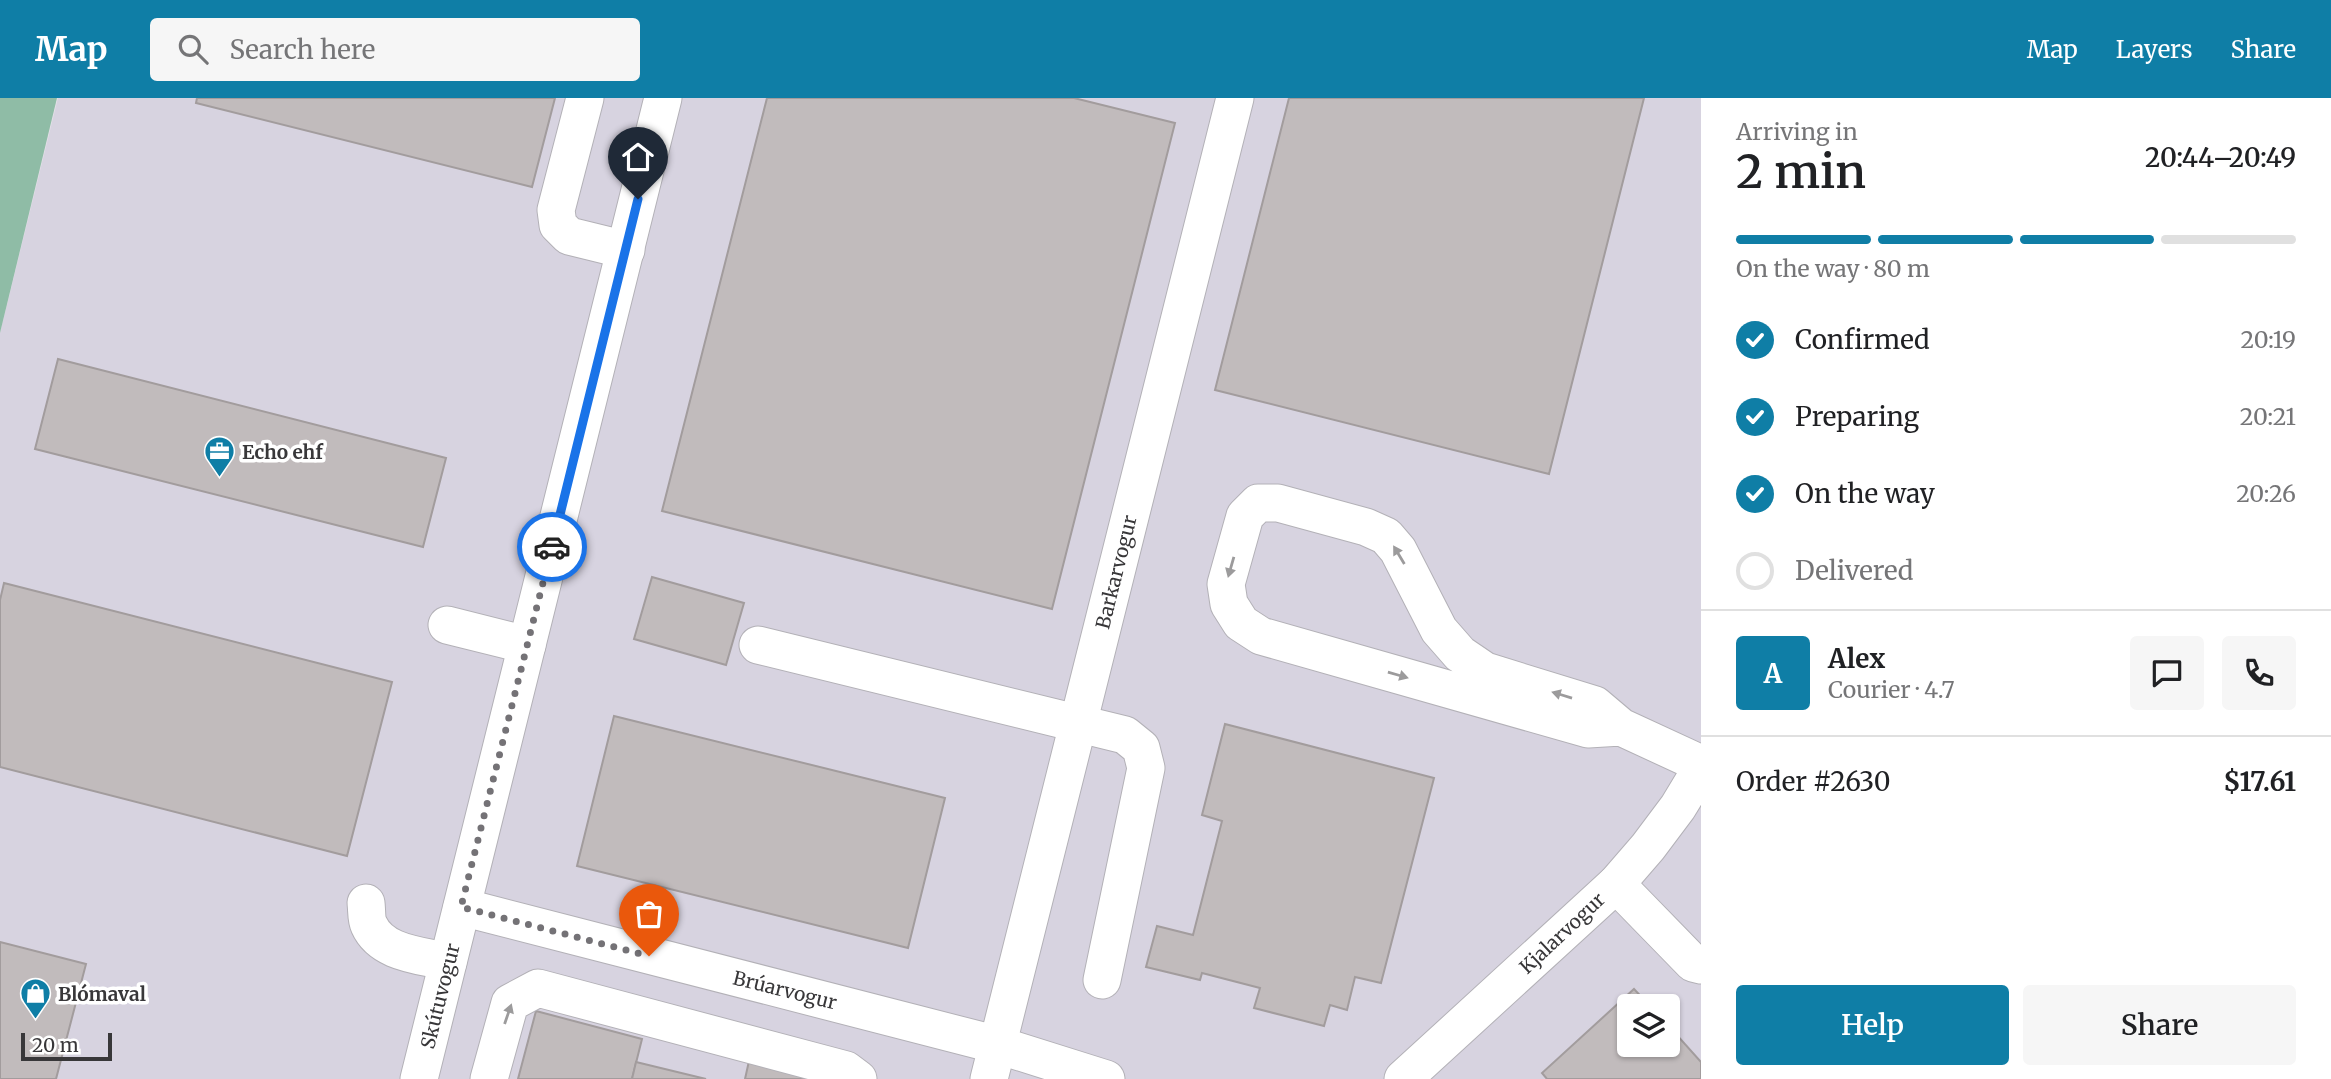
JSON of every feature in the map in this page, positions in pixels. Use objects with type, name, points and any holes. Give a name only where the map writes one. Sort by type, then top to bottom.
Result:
[{"type":"street","points":[[585,98],[556,210],[558,225],[569,236],[625,250]]},
{"type":"street","name":"Skútuvogur","points":[[419,1079],[663,98]]},
{"type":"street","name":"Barkarvogur","points":[[993,1062],[1235,98]]},
{"type":"street","points":[[1621,727],[1588,729],[1261,636],[1241,623],[1228,604],[1226,584],[1245,516],[1258,503],[1278,503],[1366,527],[1386,536],[1398,550],[1440,630],[1460,654],[1485,671],[1595,705],[1621,727],[1701,767]]},
{"type":"street","points":[[447,625],[527,645]]},
{"type":"street","points":[[758,645],[1125,735],[1141,748],[1146,768],[1102,980]]},
{"type":"street","name":"Kjalarvogur","points":[[1403,1079],[1616,884],[1678,807],[1701,767]]},
{"type":"street","points":[[1616,884],[1693,963],[1701,965]]},
{"type":"street","points":[[366,903],[368,923],[379,940],[395,949],[448,962]]},
{"type":"street","name":"Brúarvogur","points":[[461,907],[993,1062],[1106,1079]]},
{"type":"street","points":[[489,1079],[510,1003],[538,988],[846,1070],[858,1079]]},
{"type":"shaded area","points":[[58,98],[1701,98],[1701,1079],[0,1079],[0,333]]},
{"type":"green space","points":[[0,98],[57,98],[0,333]]},
{"type":"building","points":[[197,98],[555,98],[532,187],[196,103]]},
{"type":"building","points":[[767,98],[1074,98],[1175,123],[1052,609],[662,511]]},
{"type":"building","points":[[1289,98],[1644,98],[1549,474],[1215,390]]},
{"type":"building","points":[[58,359],[446,458],[423,547],[35,449]]},
{"type":"building","points":[[652,577],[744,603],[726,665],[634,639]]},
{"type":"building","points":[[4,583],[392,682],[347,856],[0,767],[0,600]]},
{"type":"building","points":[[614,716],[945,798],[908,948],[577,866]]},
{"type":"building","points":[[1225,724],[1434,778],[1381,983],[1355,977],[1347,1010],[1330,1005],[1324,1026],[1254,1008],[1260,988],[1202,973],[1200,980],[1146,967],[1157,926],[1193,935],[1222,821],[1202,815]]},
{"type":"building","name":"Blómaval","points":[[0,942],[86,964],[56,1079],[0,1079]]},
{"type":"building","points":[[1617,1005],[1617,1057],[1680,1057],[1680,1038],[1701,1062],[1701,1079],[1547,1079],[1542,1073]]},
{"type":"building","points":[[536,1011],[642,1039],[632,1079],[518,1079]]},
{"type":"building","points":[[749,1061],[823,1079],[745,1079]]},
{"type":"building","points":[[636,1062],[706,1079],[632,1079]]},
{"type":"way so far","points":[[552,547],[461,907],[649,956]]},
{"type":"place","name":"Echo ehf","points":[[219,479]]},
{"type":"place","name":"Blómaval","points":[[35,1021]]},
{"type":"route","points":[[552,547],[638,199]]}]
